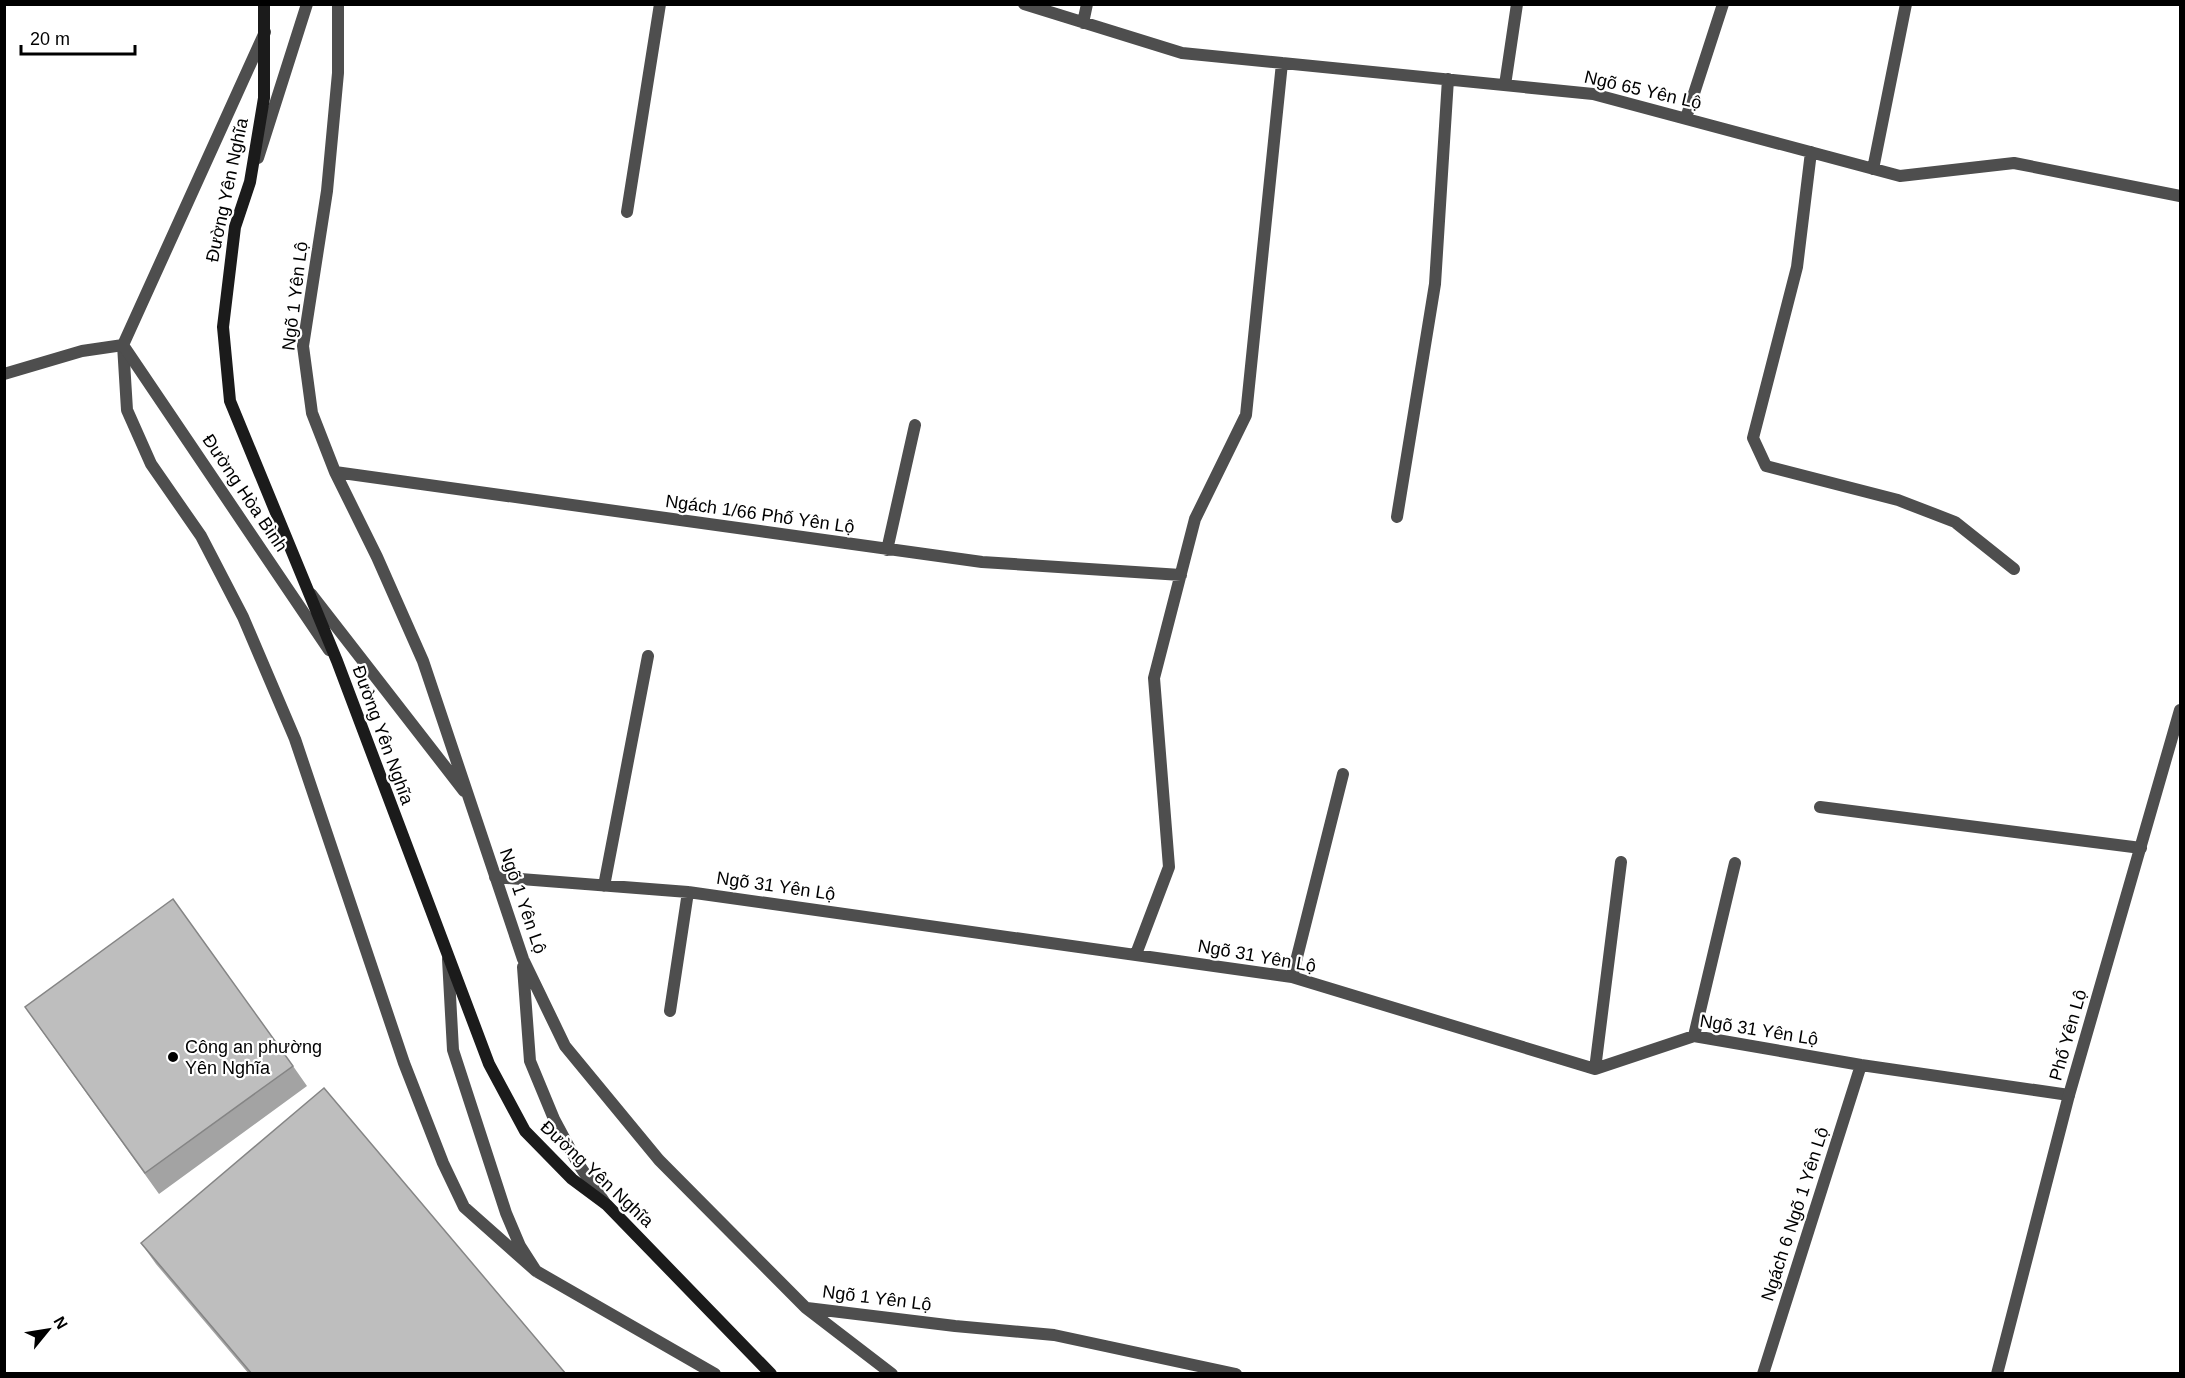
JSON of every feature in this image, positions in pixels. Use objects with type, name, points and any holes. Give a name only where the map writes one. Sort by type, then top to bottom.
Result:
[{"type":"main road","name":"Đường Yên Nghĩa","points":[[264,4],[266,29],[264,98],[250,182],[235,227],[229,266],[224,327],[230,401],[337,661],[489,1064],[525,1131],[572,1179],[606,1205],[771,1374]]},
{"type":"street","points":[[250,182],[307,4]]},
{"type":"street","name":"Ngõ 1 Yên Lộ","points":[[338,4],[338,72],[327,191],[303,346],[312,413],[335,472],[377,557],[423,661],[523,959],[565,1046],[659,1161],[806,1308],[1054,1335],[1236,1374]]},
{"type":"street","points":[[627,212],[660,4]]},
{"type":"street","name":"Ngõ 65 Yên Lộ","points":[[1024,4],[1182,53],[1593,94],[1900,176],[2014,164],[2181,196]]},
{"type":"street","points":[[1083,23],[1087,4]]},
{"type":"street","points":[[1505,85],[1517,4]]},
{"type":"street","points":[[1686,118],[1723,4]]},
{"type":"street","points":[[1873,169],[1906,4]]},
{"type":"street","points":[[266,29],[123,345],[127,410],[151,464],[201,536],[243,617],[296,739],[404,1063],[442,1163],[464,1207],[536,1271],[715,1374]]},
{"type":"street","points":[[1137,954],[1169,867],[1154,678],[1195,519],[1246,415],[1282,63]]},
{"type":"street","points":[[1397,517],[1435,284],[1448,79]]},
{"type":"street","points":[[1811,152],[1797,267],[1753,438],[1766,466],[1898,500],[1955,522],[2014,569]]},
{"type":"street","points":[[4,374],[82,351],[123,345]]},
{"type":"street","name":"Đường Hòa Bình","points":[[123,345],[337,661]]},
{"type":"street","points":[[887,550],[915,425]]},
{"type":"street","name":"Ngách 1/66 Phố Yên Lộ","points":[[335,472],[982,562],[1181,575]]},
{"type":"street","points":[[307,589],[470,799]]},
{"type":"street","points":[[604,886],[648,656]]},
{"type":"street","name":"Phố Yên Lộ","points":[[1997,1374],[2069,1095],[2181,710]]},
{"type":"street","points":[[1292,977],[1343,774]]},
{"type":"street","points":[[1820,807],[2141,848]]},
{"type":"street","points":[[1595,1069],[1621,862]]},
{"type":"street","points":[[1694,1036],[1735,863]]},
{"type":"street","name":"Ngõ 31 Yên Lộ","points":[[495,877],[688,892],[1292,977],[1595,1069],[1694,1036],[1861,1065],[2069,1095]]},
{"type":"street","points":[[670,1011],[688,892]]},
{"type":"street","points":[[448,959],[453,1050],[506,1213],[520,1246],[536,1271]]},
{"type":"street","points":[[523,959],[530,1061],[554,1119],[577,1162],[606,1205]]},
{"type":"street","name":"Ngách 6 Ngõ 1 Yên Lộ","points":[[1763,1374],[1861,1065]]},
{"type":"street","points":[[806,1308],[892,1374]]},
{"type":"building","name":"Công an phường Yên Nghĩa","points":[[173,899],[293,1066],[145,1173],[25,1007]]},
{"type":"building","points":[[324,1088],[566,1374],[252,1374],[141,1243]]},
{"type":"place","name":"Công an phường Yên Nghĩa","points":[[173,1057]]}]
